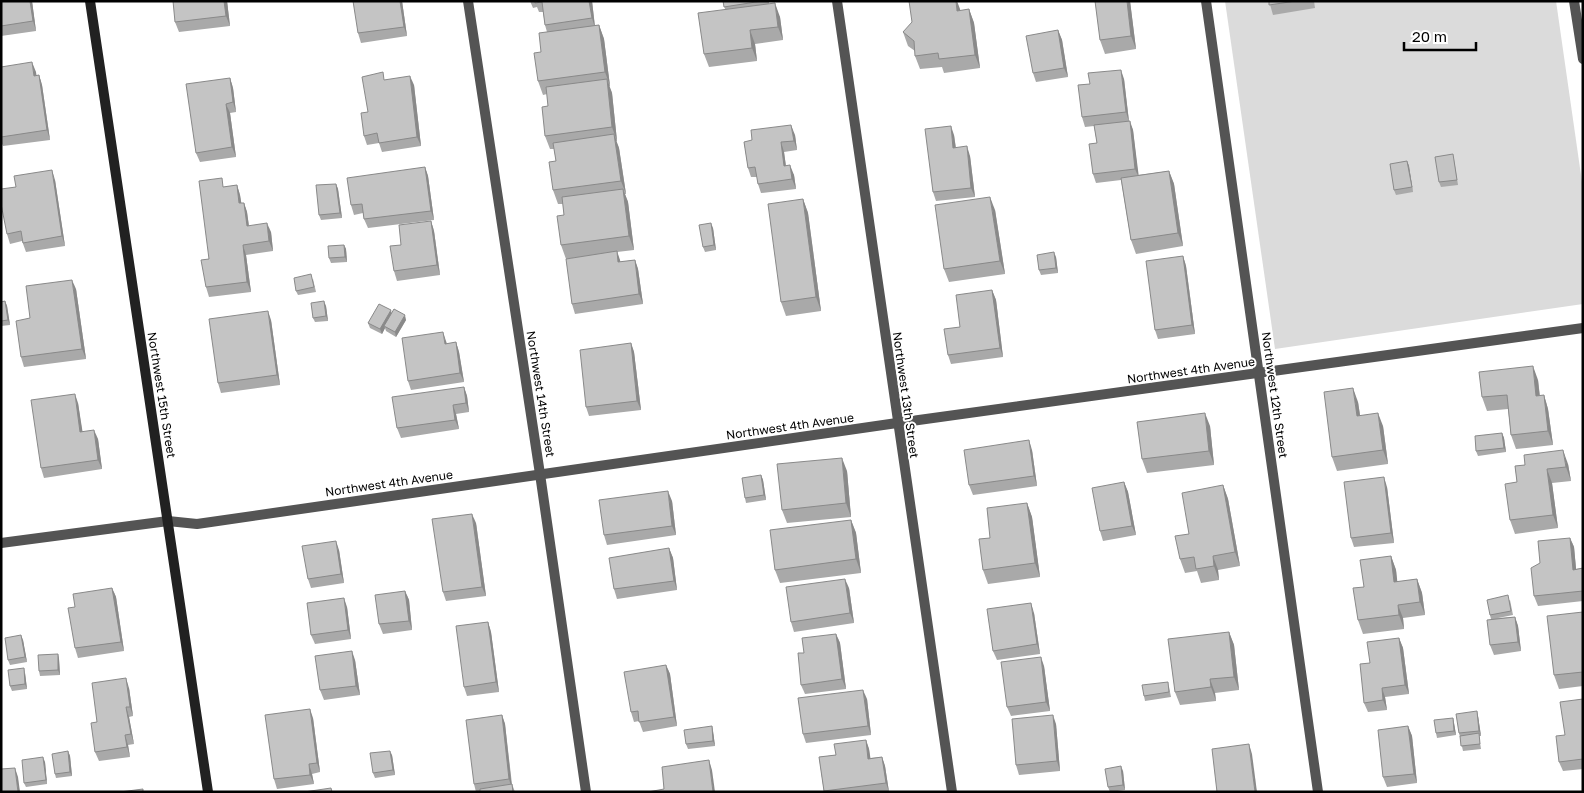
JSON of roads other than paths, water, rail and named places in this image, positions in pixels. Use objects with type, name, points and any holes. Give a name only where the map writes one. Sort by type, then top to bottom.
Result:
[{"type":"street","name":"Northwest 15th Street","points":[[90,1],[208,792]]},
{"type":"street","name":"Northwest 14th Street","points":[[468,1],[586,792]]},
{"type":"street","name":"Northwest 13th Street","points":[[837,1],[952,792]]},
{"type":"street","name":"Northwest 12th Street","points":[[1206,1],[1318,792]]},
{"type":"street","points":[[1574,1],[1583,59]]},
{"type":"street","name":"Northwest 4th Avenue","points":[[1,543],[168,521],[197,524],[897,423],[1583,328]]}]
